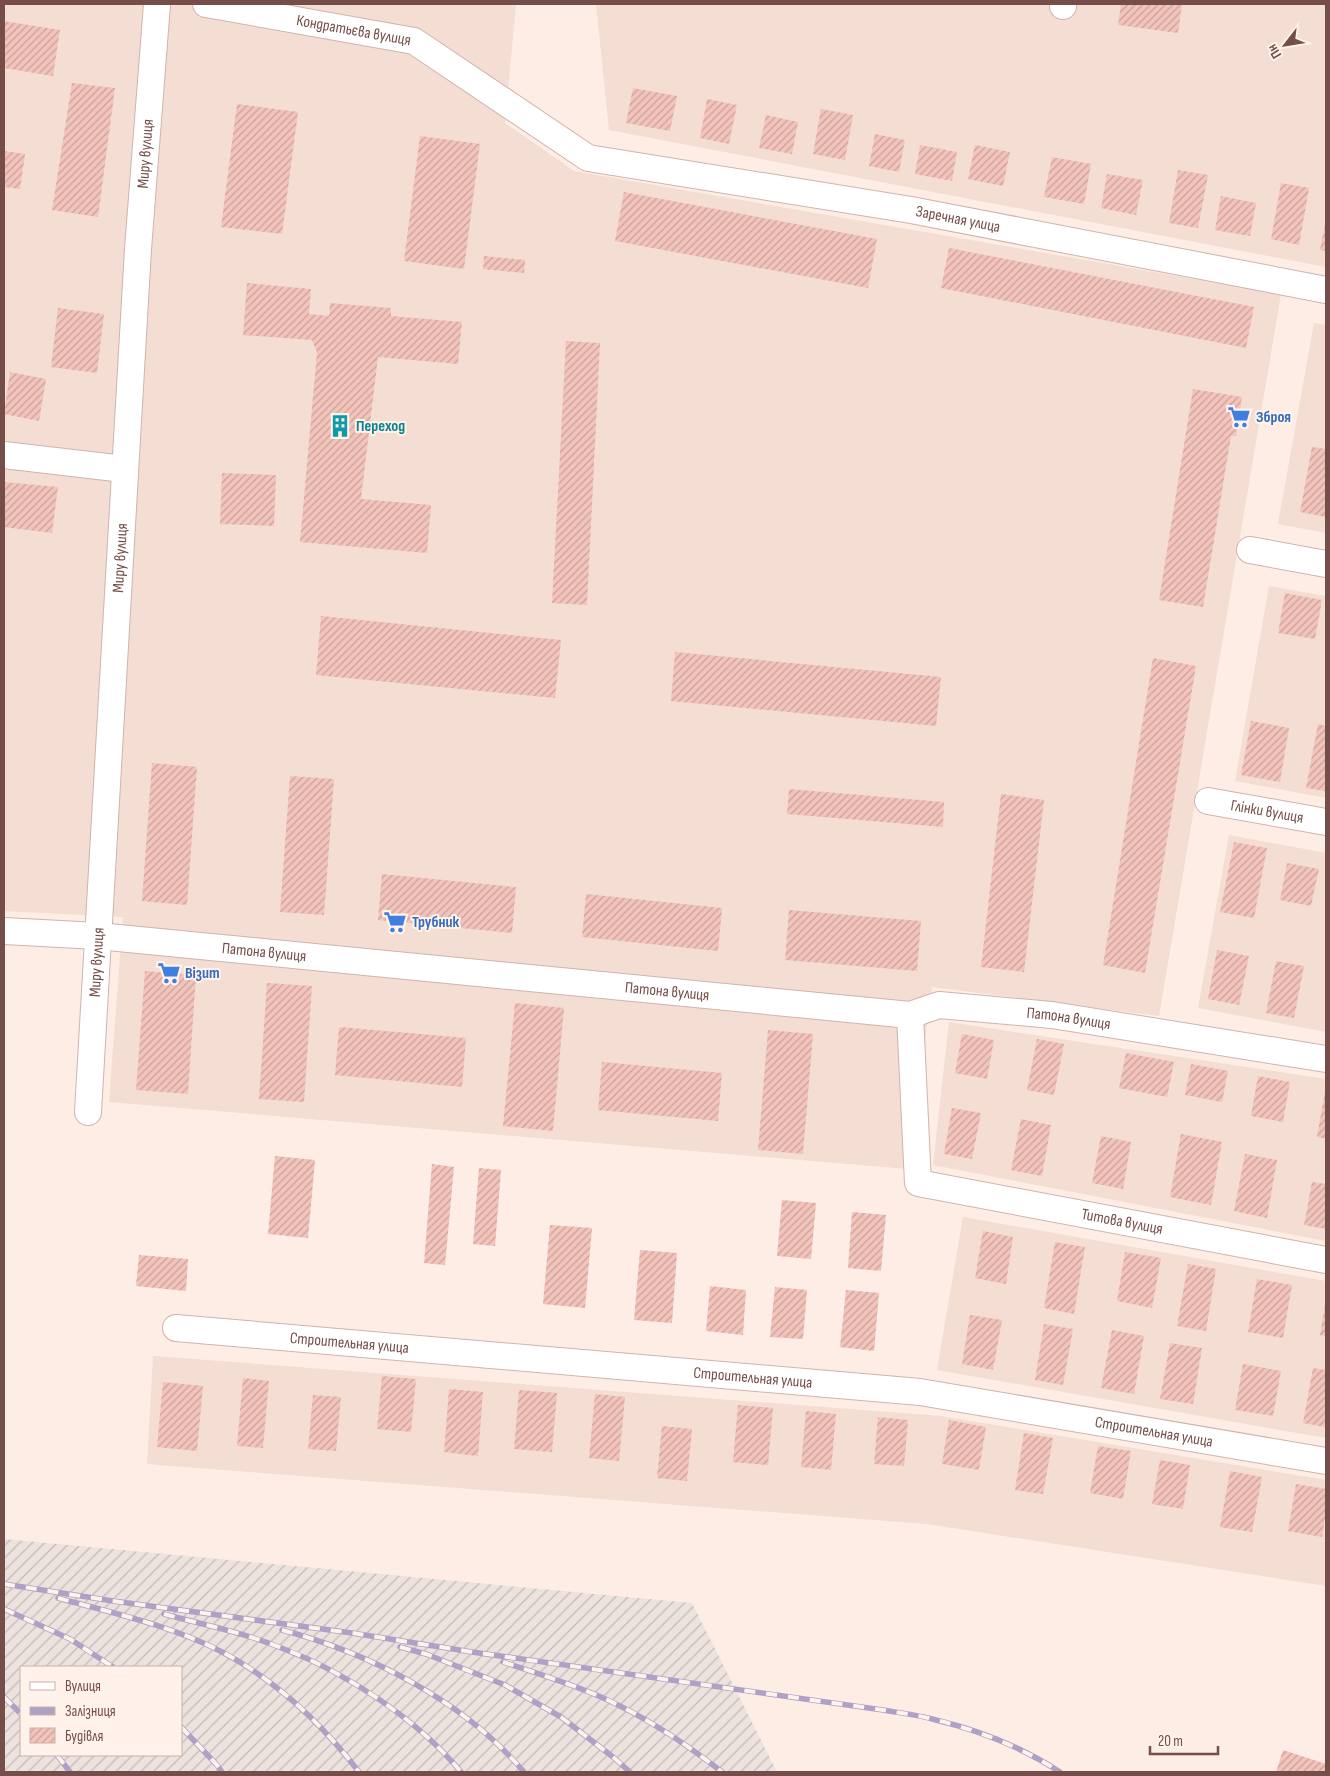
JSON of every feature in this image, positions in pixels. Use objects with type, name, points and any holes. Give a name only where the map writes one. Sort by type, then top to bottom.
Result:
[{"type":"street","name":"Миру вулиця","points":[[88,1112],[124,469],[138,249],[157,4]]},
{"type":"street","name":"Кондратьєва вулиця","points":[[206,4],[414,41],[588,158]]},
{"type":"street","name":"Заречная улица","points":[[588,158],[911,210],[1326,290]]},
{"type":"street","points":[[4,455],[124,469]]},
{"type":"street","points":[[1250,550],[1326,564]]},
{"type":"street","name":"Глінки вулиця","points":[[1208,801],[1326,822]]},
{"type":"street","name":"Патона вулиця","points":[[4,931],[98,936],[910,1015],[939,1004],[1052,1015],[1326,1059]]},
{"type":"street","name":"Титова вулиця","points":[[910,1015],[918,1184],[1326,1260]]},
{"type":"street","name":"Строительная улица","points":[[176,1328],[920,1392],[1326,1461]]},
{"type":"shaded area","points":[[4,4],[516,4],[505,123],[574,171],[1281,294],[1159,1016],[932,987],[908,1169],[109,1102],[123,917],[4,911]]},
{"type":"shaded area","points":[[596,4],[1326,4],[1326,267],[609,130]]},
{"type":"shaded area","points":[[1314,323],[1326,325],[1326,533],[1278,524]]},
{"type":"shaded area","points":[[1269,586],[1326,596],[1326,798],[1235,781]]},
{"type":"shaded area","points":[[1229,835],[1326,853],[1326,1032],[1198,1008]]},
{"type":"shaded area","points":[[949,1022],[1326,1079],[1326,1241],[933,1165]]},
{"type":"shaded area","points":[[963,1217],[1326,1281],[1326,1438],[937,1370]]},
{"type":"shaded area","points":[[153,1356],[941,1416],[1326,1480],[1326,1586],[927,1524],[147,1464]]},
{"type":"shaded area","points":[[4,1539],[692,1603],[777,1772],[4,1772]]},
{"type":"building","points":[[1121,4],[1182,4],[1178,33],[1118,25]]},
{"type":"building","points":[[4,21],[60,30],[53,76],[4,68]]},
{"type":"building","points":[[72,83],[115,88],[98,217],[52,210]]},
{"type":"building","points":[[633,88],[677,96],[670,131],[626,123]]},
{"type":"building","points":[[707,99],[737,105],[729,144],[700,138]]},
{"type":"building","points":[[237,104],[298,112],[282,234],[221,227]]},
{"type":"building","points":[[821,109],[853,115],[845,160],[813,154]]},
{"type":"building","points":[[766,115],[798,122],[792,154],[759,148]]},
{"type":"building","points":[[875,134],[905,140],[899,172],[869,166]]},
{"type":"building","points":[[420,136],[480,144],[464,269],[404,261]]},
{"type":"building","points":[[920,145],[957,152],[952,181],[915,174]]},
{"type":"building","points":[[975,145],[1010,152],[1003,186],[968,179]]},
{"type":"building","points":[[4,151],[25,154],[20,189],[4,187]]},
{"type":"building","points":[[1052,157],[1091,164],[1084,204],[1044,197]]},
{"type":"building","points":[[1178,170],[1208,175],[1198,228],[1169,223]]},
{"type":"building","points":[[1107,174],[1143,180],[1136,215],[1101,208]]},
{"type":"building","points":[[1281,183],[1309,188],[1299,245],[1271,239]]},
{"type":"building","points":[[624,192],[877,239],[868,288],[615,241]]},
{"type":"building","points":[[1221,196],[1256,203],[1250,236],[1215,230]]},
{"type":"building","points":[[1326,224],[1326,251],[1320,250]]},
{"type":"building","points":[[949,248],[1254,307],[1246,348],[941,288]]},
{"type":"building","points":[[484,256],[525,260],[524,273],[483,269]]},
{"type":"building","points":[[247,283],[311,289],[309,314],[329,316],[330,303],[391,308],[391,316],[462,322],[458,364],[378,357],[361,499],[431,505],[427,553],[300,542],[317,352],[312,340],[243,335]]},
{"type":"building","points":[[58,308],[104,314],[97,373],[51,367]]},
{"type":"building","points":[[566,341],[600,343],[587,605],[552,603]]},
{"type":"building","points":[[10,372],[46,379],[39,421],[4,414]]},
{"type":"building","points":[[1193,389],[1242,397],[1236,436],[1231,436],[1203,607],[1159,600]]},
{"type":"building","points":[[1312,447],[1326,449],[1326,517],[1300,512]]},
{"type":"building","points":[[222,473],[276,475],[274,526],[220,524]]},
{"type":"building","points":[[4,482],[58,487],[52,533],[4,527]]},
{"type":"building","points":[[1285,593],[1322,600],[1315,639],[1278,633]]},
{"type":"building","points":[[321,616],[561,640],[555,698],[316,675]]},
{"type":"building","points":[[675,652],[941,677],[936,726],[671,701]]},
{"type":"building","points":[[1153,658],[1196,666],[1145,973],[1103,965]]},
{"type":"building","points":[[1251,721],[1289,728],[1280,782],[1241,775]]},
{"type":"building","points":[[1318,724],[1326,726],[1326,791],[1306,788]]},
{"type":"building","points":[[152,763],[197,767],[187,905],[142,901]]},
{"type":"building","points":[[290,776],[334,779],[324,915],[280,912]]},
{"type":"building","points":[[789,789],[944,802],[943,827],[787,814]]},
{"type":"building","points":[[1001,794],[1044,800],[1024,972],[981,967]]},
{"type":"building","points":[[1234,842],[1267,848],[1254,918],[1220,912]]},
{"type":"building","points":[[1287,863],[1319,869],[1311,906],[1280,900]]},
{"type":"building","points":[[382,874],[516,887],[512,933],[378,920]]},
{"type":"building","points":[[586,894],[722,908],[718,951],[582,937]]},
{"type":"building","points":[[789,910],[921,921],[917,971],[785,960]]},
{"type":"building","points":[[1217,950],[1249,956],[1239,1005],[1208,999]]},
{"type":"building","points":[[1276,961],[1304,966],[1294,1018],[1266,1013]]},
{"type":"building","points":[[145,971],[196,975],[188,1094],[136,1090]]},
{"type":"building","points":[[267,983],[312,986],[304,1102],[259,1099]]},
{"type":"building","points":[[515,1003],[564,1008],[553,1131],[503,1126]]},
{"type":"building","points":[[339,1027],[466,1038],[462,1087],[335,1075]]},
{"type":"building","points":[[768,1030],[813,1034],[803,1154],[758,1150]]},
{"type":"building","points":[[962,1034],[994,1040],[987,1079],[955,1073]]},
{"type":"building","points":[[1037,1039],[1064,1044],[1054,1095],[1027,1090]]},
{"type":"building","points":[[1126,1053],[1174,1062],[1167,1097],[1119,1088]]},
{"type":"building","points":[[602,1062],[722,1073],[718,1121],[598,1110]]},
{"type":"building","points":[[1191,1064],[1228,1071],[1222,1102],[1185,1095]]},
{"type":"building","points":[[1258,1076],[1290,1082],[1283,1122],[1251,1116]]},
{"type":"building","points":[[1326,1091],[1326,1139],[1317,1137]]},
{"type":"building","points":[[952,1108],[981,1113],[972,1159],[944,1154]]},
{"type":"building","points":[[1021,1119],[1051,1125],[1042,1176],[1011,1170]]},
{"type":"building","points":[[1181,1134],[1222,1142],[1211,1205],[1170,1197]]},
{"type":"building","points":[[1101,1136],[1131,1142],[1123,1189],[1092,1183]]},
{"type":"building","points":[[1245,1154],[1277,1160],[1267,1218],[1234,1211]]},
{"type":"building","points":[[275,1156],[315,1160],[308,1238],[268,1234]]},
{"type":"building","points":[[432,1164],[454,1167],[445,1265],[424,1263]]},
{"type":"building","points":[[479,1168],[501,1170],[495,1246],[473,1244]]},
{"type":"building","points":[[1312,1182],[1326,1184],[1326,1229],[1304,1225]]},
{"type":"building","points":[[782,1200],[816,1203],[811,1259],[777,1256]]},
{"type":"building","points":[[852,1212],[886,1215],[881,1271],[848,1268]]},
{"type":"building","points":[[550,1225],[592,1228],[585,1308],[543,1304]]},
{"type":"building","points":[[983,1231],[1013,1237],[1006,1284],[975,1278]]},
{"type":"building","points":[[1055,1242],[1085,1247],[1074,1314],[1044,1308]]},
{"type":"building","points":[[640,1250],[677,1253],[672,1323],[634,1320]]},
{"type":"building","points":[[1125,1252],[1161,1258],[1152,1308],[1117,1301]]},
{"type":"building","points":[[139,1255],[188,1259],[186,1291],[136,1286]]},
{"type":"building","points":[[1188,1264],[1216,1269],[1206,1331],[1177,1326]]},
{"type":"building","points":[[1257,1279],[1292,1285],[1283,1338],[1248,1332]]},
{"type":"building","points":[[710,1286],[746,1290],[743,1335],[706,1331]]},
{"type":"building","points":[[775,1287],[807,1290],[803,1339],[770,1337]]},
{"type":"building","points":[[846,1290],[879,1293],[874,1351],[840,1347]]},
{"type":"building","points":[[1326,1306],[1326,1336],[1320,1335]]},
{"type":"building","points":[[970,1315],[1002,1320],[993,1370],[962,1364]]},
{"type":"building","points":[[1044,1324],[1073,1329],[1063,1385],[1035,1380]]},
{"type":"building","points":[[1112,1330],[1144,1336],[1134,1394],[1101,1388]]},
{"type":"building","points":[[1170,1343],[1202,1348],[1193,1404],[1160,1399]]},
{"type":"building","points":[[1243,1364],[1281,1371],[1273,1416],[1235,1410]]},
{"type":"building","points":[[1313,1368],[1326,1370],[1326,1427],[1303,1423]]},
{"type":"building","points":[[382,1376],[416,1379],[411,1432],[377,1429]]},
{"type":"building","points":[[243,1378],[269,1381],[263,1448],[237,1446]]},
{"type":"building","points":[[163,1382],[203,1386],[197,1451],[157,1447]]},
{"type":"building","points":[[449,1389],[483,1392],[478,1456],[444,1452]]},
{"type":"building","points":[[519,1390],[557,1393],[552,1452],[514,1449]]},
{"type":"building","points":[[595,1394],[625,1397],[619,1461],[589,1458]]},
{"type":"building","points":[[313,1395],[341,1397],[336,1451],[308,1449]]},
{"type":"building","points":[[738,1405],[773,1408],[768,1465],[733,1462]]},
{"type":"building","points":[[806,1411],[836,1414],[831,1470],[801,1467]]},
{"type":"building","points":[[878,1417],[908,1420],[904,1466],[874,1464]]},
{"type":"building","points":[[949,1420],[986,1427],[979,1470],[942,1464]]},
{"type":"building","points":[[662,1426],[692,1429],[687,1481],[657,1478]]},
{"type":"building","points":[[1024,1433],[1053,1438],[1043,1494],[1015,1490]]},
{"type":"building","points":[[1098,1446],[1131,1451],[1123,1499],[1090,1493]]},
{"type":"building","points":[[1160,1460],[1190,1465],[1183,1509],[1152,1504]]},
{"type":"building","points":[[1230,1471],[1262,1477],[1252,1532],[1220,1527]]},
{"type":"building","points":[[1296,1484],[1326,1489],[1326,1512],[1322,1537],[1288,1531]]},
{"type":"building","points":[[1283,1750],[1326,1764],[1326,1772],[1276,1772]]},
{"type":"railway","points":[[4,1584],[916,1715],[968,1729],[1000,1741],[1031,1755],[1060,1772]]},
{"type":"railway","points":[[58,1598],[184,1635],[244,1664],[298,1705],[330,1737],[359,1772]]},
{"type":"railway","points":[[4,1609],[70,1639],[111,1666]]},
{"type":"railway","points":[[164,1614],[270,1643],[332,1671],[380,1700],[403,1717],[424,1734],[461,1772]]},
{"type":"railway","points":[[282,1630],[349,1652],[414,1683],[445,1702],[474,1724],[524,1772]]},
{"type":"railway","points":[[400,1647],[426,1654],[505,1685],[561,1717],[630,1772]]},
{"type":"railway","points":[[503,1662],[577,1687],[617,1704],[664,1731],[722,1772]]},
{"type":"railway","points":[[4,1697],[20,1713]]},
{"type":"railway","points":[[182,1728],[222,1772]]},
{"type":"railway","points":[[58,1756],[70,1772]]},
{"type":"place","name":"Зброя","points":[[1239,417]]},
{"type":"place","name":"Переход","points":[[340,426]]},
{"type":"place","name":"Трубник","points":[[395,922]]},
{"type":"place","name":"Візит","points":[[169,973]]}]
